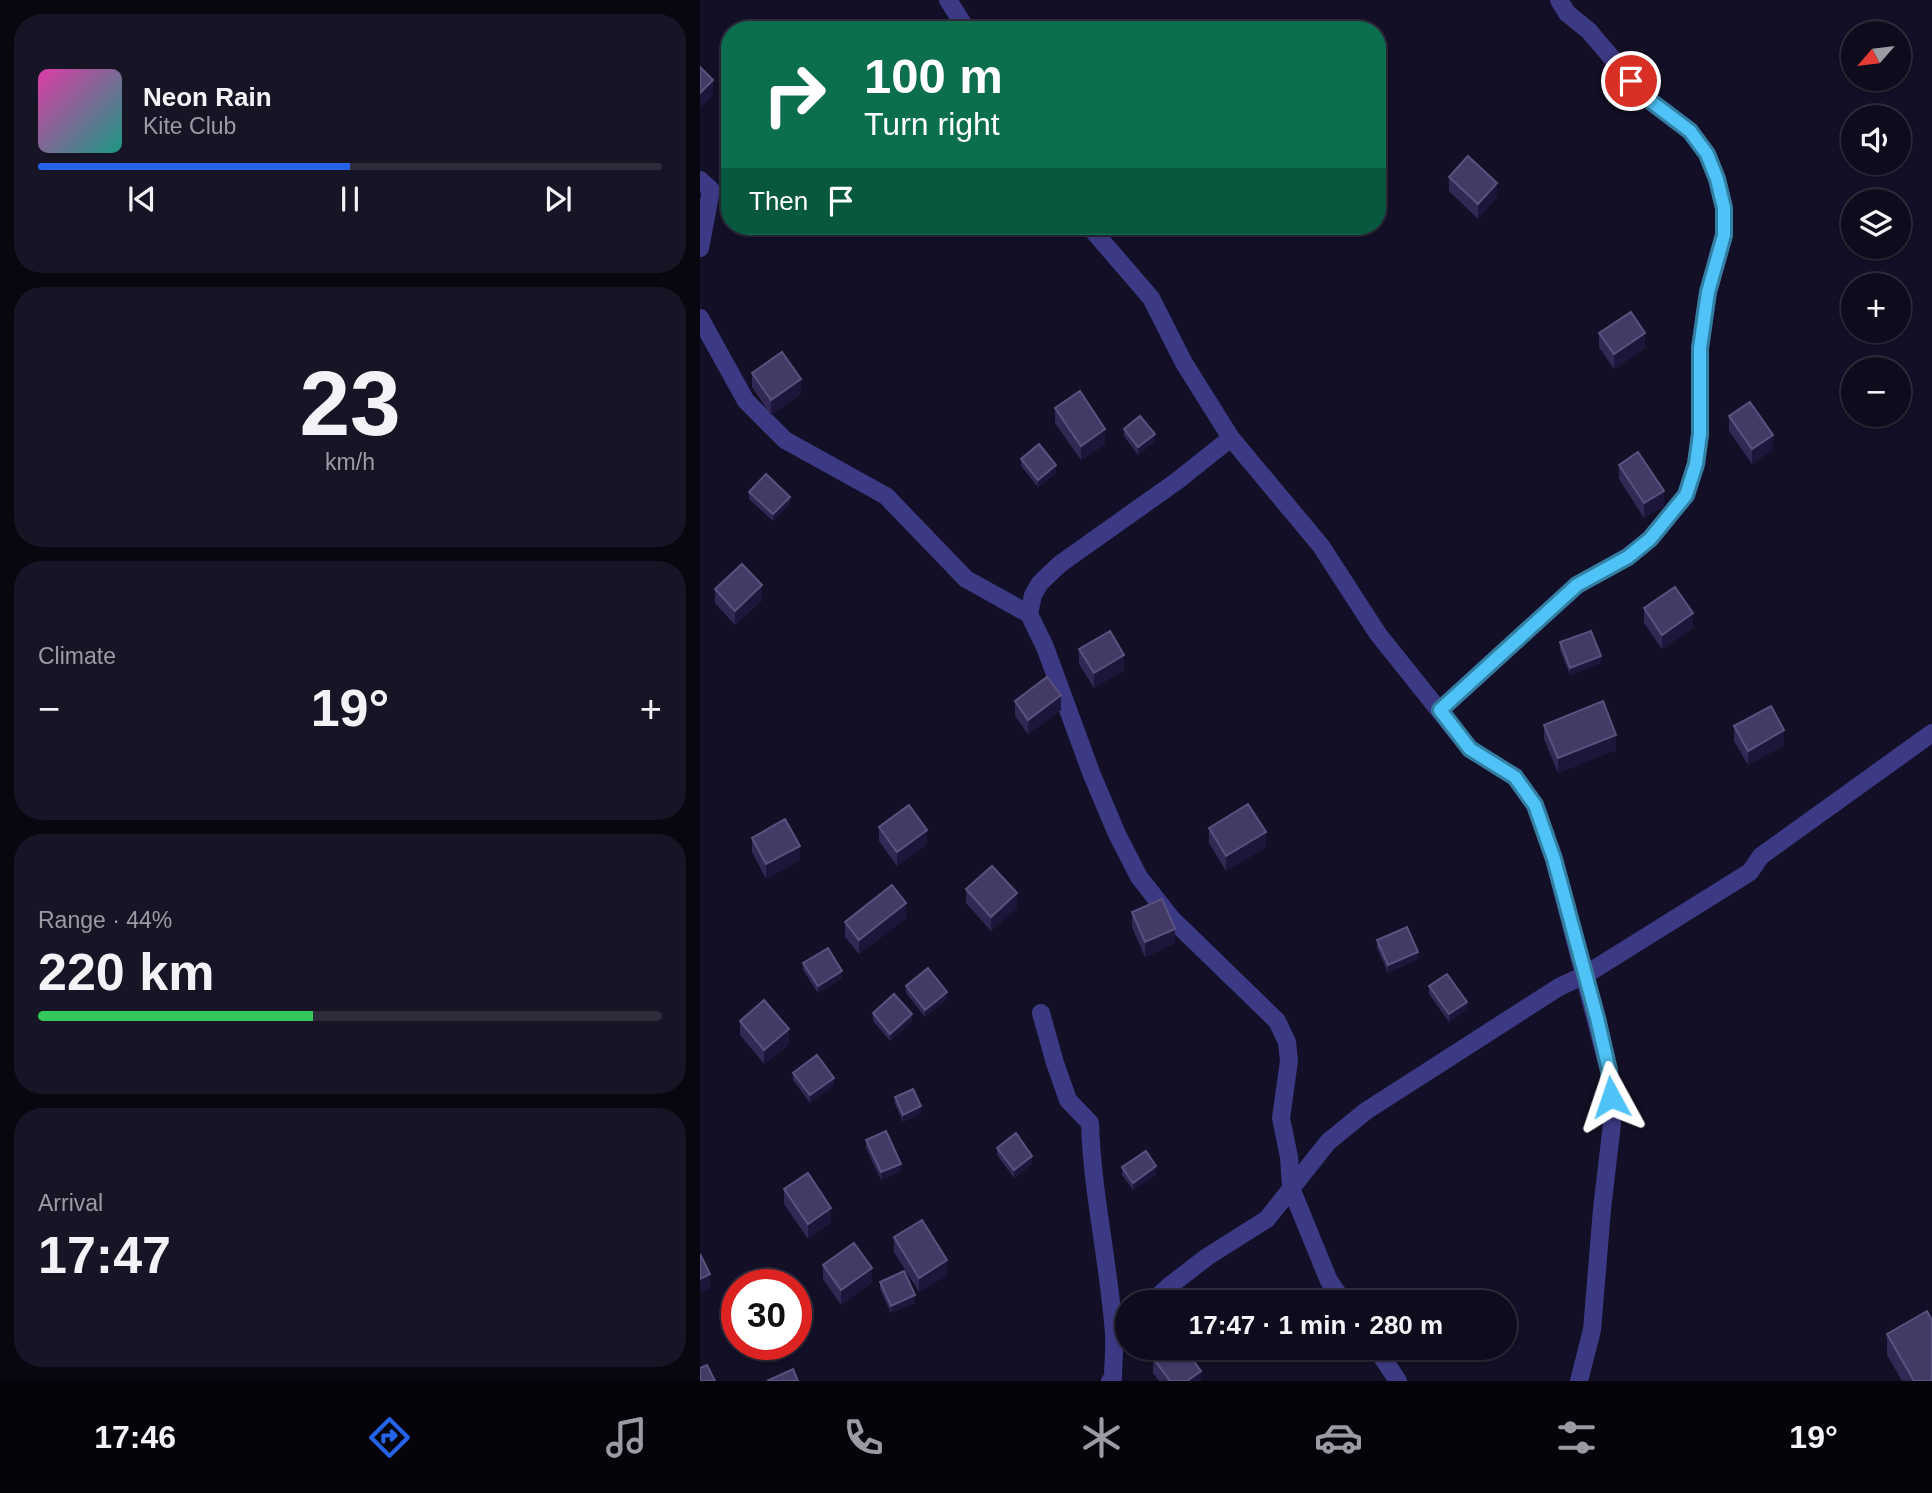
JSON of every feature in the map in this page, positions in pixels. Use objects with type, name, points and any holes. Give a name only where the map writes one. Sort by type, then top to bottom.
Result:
[{"type":"street","points":[[948,0],[961,21]]},
{"type":"street","points":[[1440,710],[1577,585],[1628,557],[1650,539],[1686,495],[1696,464],[1700,434],[1700,348],[1708,292],[1724,235],[1724,208],[1717,179],[1707,154],[1690,131],[1645,97],[1590,31],[1567,13],[1559,0]]},
{"type":"street","points":[[700,180],[711,190],[700,248]]},
{"type":"street","points":[[1097,235],[1151,298],[1184,363],[1231,438],[1321,546],[1378,634],[1470,749],[1515,777],[1535,805],[1554,859],[1609,1070],[1612,1124],[1592,1330],[1579,1381]]},
{"type":"street","points":[[700,318],[746,401],[785,440],[886,496],[967,579],[1029,614]]},
{"type":"street","points":[[1231,438],[1177,481],[1060,564],[1032,594],[1029,614],[1045,647],[1102,799],[1139,877],[1172,919],[1277,1021],[1287,1042],[1289,1061],[1281,1118],[1289,1157],[1291,1188],[1335,1290]]},
{"type":"street","points":[[1165,1290],[1207,1257],[1267,1219],[1328,1142],[1366,1111],[1559,987],[1585,975],[1750,872],[1761,856],[1932,733]]},
{"type":"street","points":[[1041,1013],[1068,1100],[1090,1123],[1091,1162],[1115,1298]]},
{"type":"street","points":[[1110,1381],[1116,1360]]},
{"type":"street","points":[[1384,1360],[1398,1381]]},
{"type":"building","points":[[700,67],[713,80],[700,93]]},
{"type":"building","points":[[1468,156],[1497,183],[1478,204],[1449,177]]},
{"type":"building","points":[[1631,312],[1645,333],[1614,354],[1599,333]]},
{"type":"building","points":[[782,352],[801,379],[771,400],[752,373]]},
{"type":"building","points":[[1080,391],[1105,429],[1081,446],[1055,408]]},
{"type":"building","points":[[1750,402],[1773,435],[1752,449],[1729,416]]},
{"type":"building","points":[[1140,416],[1155,434],[1138,447],[1124,429]]},
{"type":"building","points":[[1039,444],[1056,465],[1038,480],[1021,459]]},
{"type":"building","points":[[1638,452],[1664,491],[1644,503],[1619,465]]},
{"type":"building","points":[[766,474],[790,497],[773,514],[749,492]]},
{"type":"building","points":[[742,564],[762,585],[735,611],[715,589]]},
{"type":"building","points":[[1675,587],[1693,613],[1662,635],[1644,608]]},
{"type":"building","points":[[1110,631],[1124,655],[1094,673],[1079,649]]},
{"type":"building","points":[[1591,631],[1601,656],[1570,668],[1560,642]]},
{"type":"building","points":[[1047,677],[1061,695],[1028,720],[1015,701]]},
{"type":"building","points":[[1603,701],[1616,735],[1558,758],[1544,725]]},
{"type":"building","points":[[1771,706],[1784,730],[1748,751],[1734,726]]},
{"type":"building","points":[[1248,804],[1266,832],[1226,856],[1209,828]]},
{"type":"building","points":[[909,805],[927,830],[897,852],[879,827]]},
{"type":"building","points":[[785,819],[800,846],[766,864],[752,838]]},
{"type":"building","points":[[992,866],[1017,893],[991,917],[966,889]]},
{"type":"building","points":[[892,885],[906,903],[859,940],[845,922]]},
{"type":"building","points":[[1162,899],[1175,929],[1145,942],[1132,912]]},
{"type":"building","points":[[1407,927],[1418,952],[1388,965],[1377,940]]},
{"type":"building","points":[[828,948],[842,971],[818,986],[803,963]]},
{"type":"building","points":[[928,968],[947,992],[925,1010],[906,986]]},
{"type":"building","points":[[1447,974],[1467,1002],[1449,1014],[1429,986]]},
{"type":"building","points":[[894,994],[912,1014],[890,1034],[873,1013]]},
{"type":"building","points":[[764,1000],[789,1029],[764,1050],[740,1021]]},
{"type":"building","points":[[817,1055],[834,1078],[810,1095],[793,1073]]},
{"type":"building","points":[[913,1089],[921,1106],[903,1115],[895,1097]]},
{"type":"building","points":[[886,1131],[901,1164],[881,1172],[866,1140]]},
{"type":"building","points":[[1016,1133],[1032,1156],[1014,1170],[997,1148]]},
{"type":"building","points":[[1146,1151],[1156,1166],[1133,1183],[1122,1167]]},
{"type":"building","points":[[808,1173],[831,1208],[808,1224],[784,1189]]},
{"type":"building","points":[[922,1220],[947,1260],[919,1278],[894,1237]]},
{"type":"building","points":[[854,1243],[872,1268],[841,1290],[823,1265]]},
{"type":"building","points":[[700,1254],[710,1274],[700,1279]]},
{"type":"building","points":[[904,1271],[915,1295],[891,1306],[880,1282]]},
{"type":"building","points":[[1927,1311],[1932,1320],[1932,1381],[1914,1381],[1887,1334]]},
{"type":"building","points":[[1154,1360],[1193,1360],[1201,1371],[1187,1381],[1170,1381]]},
{"type":"building","points":[[707,1365],[715,1381],[700,1381],[700,1368]]},
{"type":"building","points":[[793,1369],[798,1381],[767,1381]]},
{"type":"route","points":[[1611,1097],[1609,1070],[1597,1018],[1554,859],[1535,805],[1515,777],[1470,749],[1440,710],[1577,585],[1628,557],[1650,539],[1686,495],[1696,464],[1700,434],[1700,348],[1708,292],[1724,235],[1724,208],[1707,154],[1690,131],[1645,97],[1631,81]]}]
